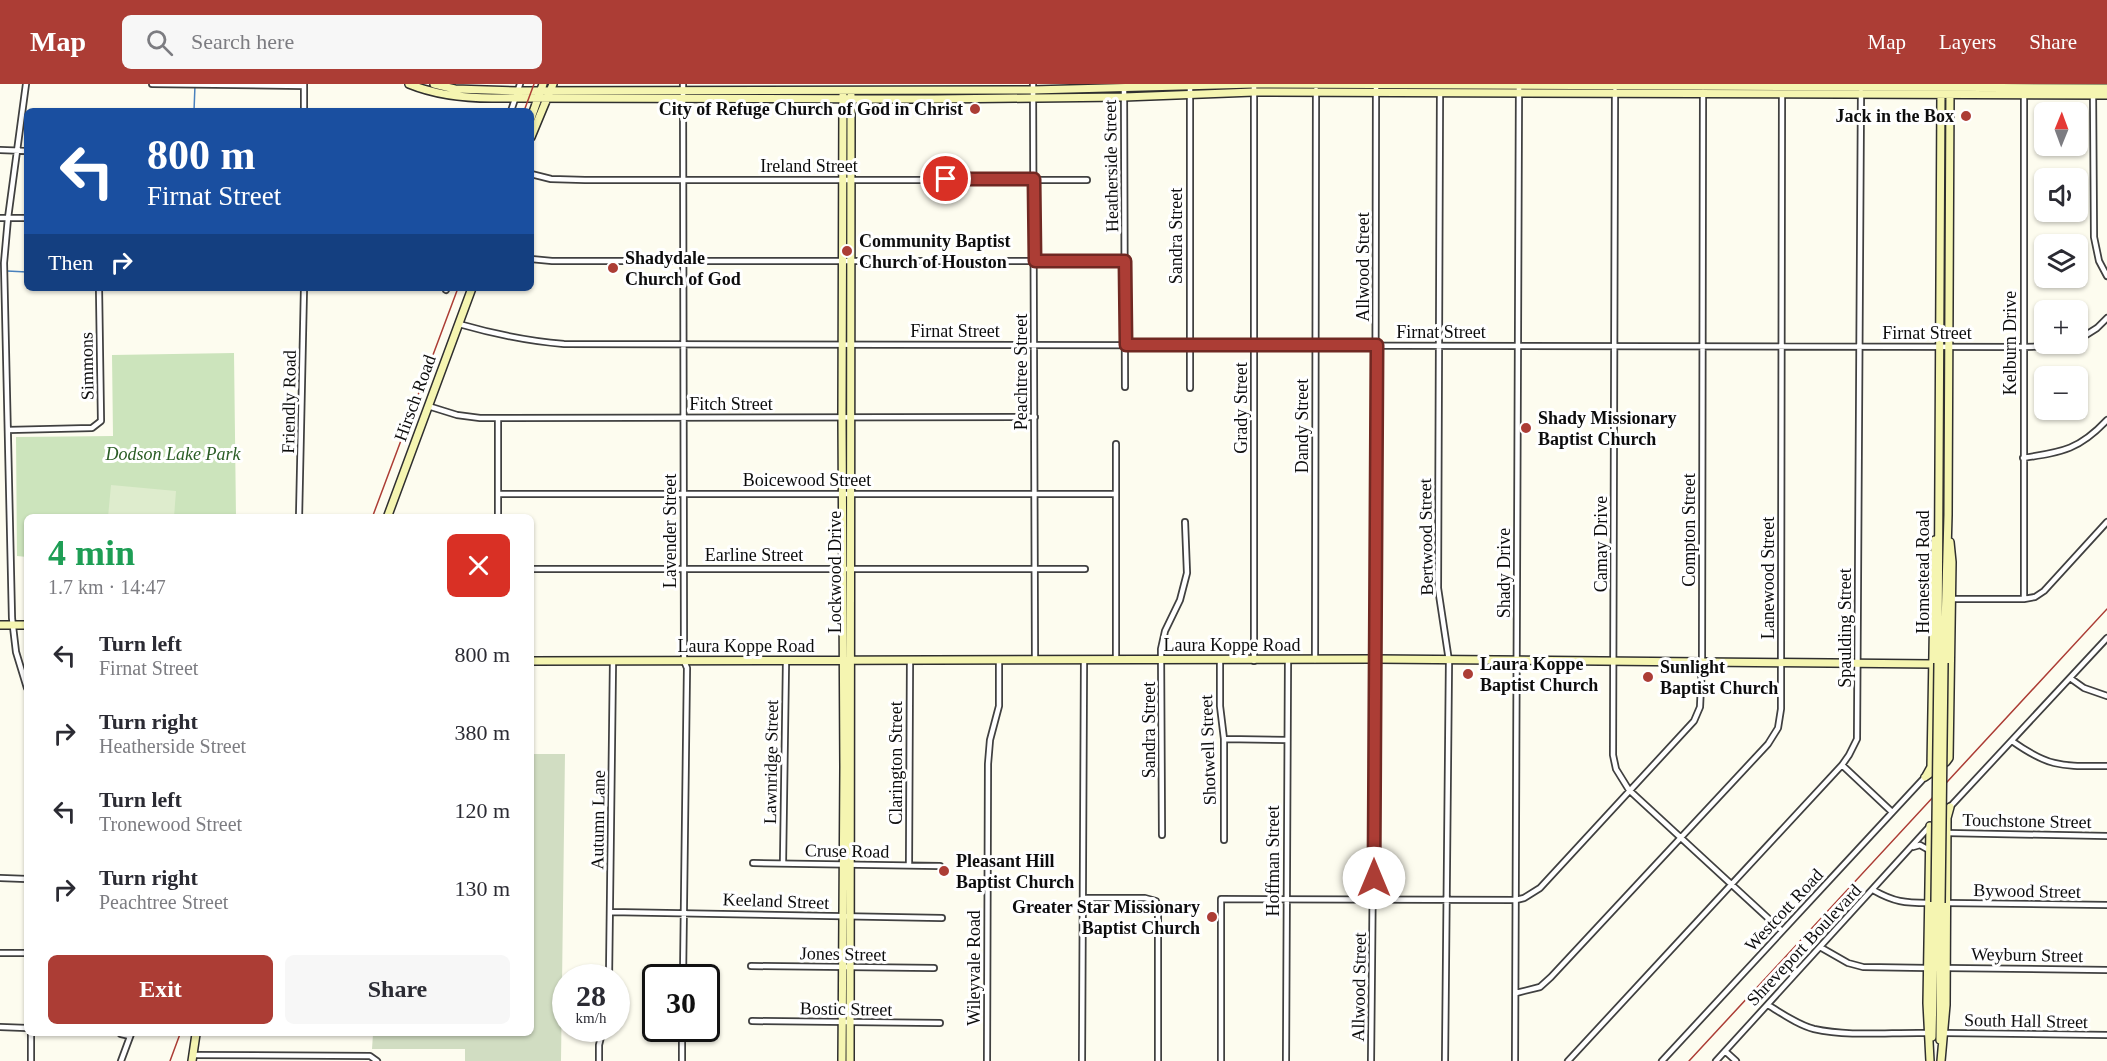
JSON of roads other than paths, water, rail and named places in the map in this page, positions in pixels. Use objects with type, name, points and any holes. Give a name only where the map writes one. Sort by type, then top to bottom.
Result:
[{"type":"main road","points":[[409,84],[472,90],[518,91],[542,87],[550,91],[627,94],[683,90],[847,98],[934,99],[1033,98],[1124,93],[1190,85],[1316,85],[1377,89]]},
{"type":"main road","points":[[1615,89],[1649,84],[1782,91],[1861,88],[2093,91],[2107,88]]},
{"type":"main road","points":[[534,109],[542,87]]},
{"type":"main road","points":[[766,94],[847,87],[935,90],[1033,87],[1189,95],[1316,93],[1440,87],[1615,89],[1649,93],[1703,88]]},
{"type":"main road","name":"Lockwood Drive","points":[[846,262],[851,179],[847,87]]},
{"type":"main road","name":"Homestead Road","points":[[1938,664],[1948,515],[1944,476],[1944,346],[1950,88]]},
{"type":"main road","name":"Homestead Road","points":[[1941,89],[1940,227],[1944,346]]},
{"type":"main road","points":[[934,99],[935,90]]},
{"type":"main road","points":[[518,91],[538,98],[550,91]]},
{"type":"main road","points":[[534,130],[550,91]]},
{"type":"main road","points":[[2093,91],[2107,95]]},
{"type":"main road","name":"Lockwood Drive","points":[[847,98],[842,179],[846,262],[844,767],[846,865],[851,917],[850,1061]]},
{"type":"main road","points":[[1940,159],[1949,159]]},
{"type":"main road","points":[[1940,227],[1948,225]]},
{"type":"main road","name":"Hirsch Road","points":[[388,514],[471,291]]},
{"type":"main road","name":"Homestead Road","points":[[1940,1061],[1938,511],[1944,476]]},
{"type":"main road","points":[[1925,777],[1949,758],[1952,562],[1948,515]]},
{"type":"main road","points":[[0,625],[24,625]]},
{"type":"main road","name":"Laura Koppe Road","points":[[534,661],[1375,659],[1938,664]]},
{"type":"main road","points":[[1933,769],[1938,664]]},
{"type":"main road","points":[[1931,1061],[1928,1033],[1928,968],[1947,833],[1945,816],[1950,807]]},
{"type":"main road","points":[[1930,826],[1929,851],[1946,968],[1944,1033],[1940,1061]]},
{"type":"main road","name":"Lockwood Drive","points":[[842,1061],[842,917],[846,865]]},
{"type":"main road","name":"Homestead Road","points":[[1931,1061],[1938,903]]},
{"type":"main road","points":[[193,1058],[196,1036]]},
{"type":"street","points":[[24,679],[13,625],[4,267],[8,218],[26,84]]},
{"type":"street","points":[[152,84],[304,85],[304,108]]},
{"type":"street","name":"Grady Street","points":[[1254,84],[1254,661]]},
{"type":"street","points":[[1649,84],[1649,93]]},
{"type":"street","name":"Sandra Street","points":[[1190,85],[1190,388]]},
{"type":"street","name":"Dandy Street","points":[[1315,660],[1316,85]]},
{"type":"street","name":"Peachtree Street","points":[[1033,87],[1035,660]]},
{"type":"street","name":"Bertwood Street","points":[[1440,87],[1438,588],[1449,661],[1445,1061]]},
{"type":"street","name":"Compton Street","points":[[1516,900],[1540,888],[1694,721],[1700,707],[1703,88]]},
{"type":"street","name":"Spaulding Street","points":[[1568,1061],[1842,765],[1854,747],[1858,730],[1861,88]]},
{"type":"street","name":"Allwood Street","points":[[1371,1061],[1377,89]]},
{"type":"street","name":"Shady Drive","points":[[1515,1061],[1519,89]]},
{"type":"street","name":"Camay Drive","points":[[1615,89],[1613,755],[1616,769],[1629,790],[1782,932]]},
{"type":"street","name":"Lavender Street","points":[[683,90],[684,661],[687,668],[683,964]]},
{"type":"street","points":[[512,108],[518,91]]},
{"type":"street","name":"Lanewood Street","points":[[1516,993],[1540,987],[1551,977],[1768,744],[1778,728],[1781,663],[1782,91]]},
{"type":"street","name":"Kelburn Drive","points":[[2024,91],[2024,599]]},
{"type":"street","points":[[2093,91],[2094,237],[2099,261],[2107,276]]},
{"type":"street","name":"Heatherside Street","points":[[1124,93],[1125,387]]},
{"type":"street","points":[[0,150],[24,151]]},
{"type":"street","name":"Ireland Street","points":[[534,175],[585,180],[1087,180]]},
{"type":"street","points":[[0,218],[24,218]]},
{"type":"street","points":[[534,259],[682,262],[1125,261]]},
{"type":"street","name":"Simmons","points":[[8,430],[92,428],[101,421],[99,291]]},
{"type":"street","name":"Friendly Road","points":[[299,514],[304,291]]},
{"type":"street","points":[[2088,334],[2107,318]]},
{"type":"street","name":"Firnat Street","points":[[459,324],[527,341],[564,344],[2034,347]]},
{"type":"street","name":"Fitch Street","points":[[428,406],[457,415],[498,418],[1035,417]]},
{"type":"street","points":[[498,418],[498,514]]},
{"type":"street","points":[[2023,458],[2056,454],[2071,448],[2083,442],[2107,420]]},
{"type":"street","points":[[1116,444],[1116,660]]},
{"type":"street","name":"Boicewood Street","points":[[498,494],[1116,494]]},
{"type":"street","name":"Sandra Street","points":[[1162,835],[1163,660],[1161,649],[1165,631],[1180,600],[1187,573],[1185,522]]},
{"type":"street","points":[[1951,599],[2035,597],[2044,591],[2107,522]]},
{"type":"street","name":"Earline Street","points":[[534,569],[1085,569]]},
{"type":"street","points":[[1950,807],[2107,638]]},
{"type":"street","name":"Shotwell Street","points":[[1220,660],[1220,706],[1224,739],[1224,840]]},
{"type":"street","name":"Autumn Lane","points":[[609,964],[613,661]]},
{"type":"street","name":"Clarington Street","points":[[909,865],[910,661]]},
{"type":"street","name":"Wileyvale Road","points":[[987,1061],[988,764],[990,740],[999,706],[999,661]]},
{"type":"street","points":[[1082,1061],[1084,661]]},
{"type":"street","name":"Hoffman Street","points":[[1286,1061],[1288,661]]},
{"type":"street","name":"Lawnridge Street","points":[[783,863],[786,662]]},
{"type":"street","points":[[2070,678],[2084,688],[2107,696]]},
{"type":"street","points":[[1224,739],[1287,740]]},
{"type":"street","points":[[2012,741],[2037,758],[2053,764],[2107,766]]},
{"type":"street","points":[[1842,765],[1892,812]]},
{"type":"street","name":"Westcott Road","points":[[1662,1061],[1925,777]]},
{"type":"street","name":"Shreveport Boulevard","points":[[1716,1061],[1930,826],[1945,816]]},
{"type":"street","name":"Touchstone Street","points":[[1947,833],[2107,836]]},
{"type":"street","points":[[1912,847],[1920,845],[1929,851]]},
{"type":"street","name":"Cruse Road","points":[[753,863],[940,866]]},
{"type":"street","points":[[0,878],[24,879]]},
{"type":"street","name":"Bywood Street","points":[[1873,890],[1890,900],[1901,903],[2107,905]]},
{"type":"street","points":[[1083,898],[1145,898],[1156,901],[1158,911],[1158,1061]]},
{"type":"street","points":[[1221,1061],[1221,899],[1516,900]]},
{"type":"street","name":"Keeland Street","points":[[610,912],[942,918]]},
{"type":"street","points":[[1820,948],[1848,963],[1863,967],[1928,968]]},
{"type":"street","points":[[0,953],[24,953]]},
{"type":"street","name":"Jones Street","points":[[751,966],[934,968]]},
{"type":"street","name":"Weyburn Street","points":[[1946,968],[2107,970]]},
{"type":"street","points":[[1768,1005],[1814,1029],[1843,1032],[1928,1033]]},
{"type":"street","name":"Bostic Street","points":[[752,1021],[940,1023]]},
{"type":"street","points":[[0,1027],[24,1028]]},
{"type":"street","name":"South Hall Street","points":[[1944,1033],[2107,1035]]},
{"type":"street","points":[[31,1036],[31,1061]]},
{"type":"street","points":[[121,1061],[130,1036]]},
{"type":"street","points":[[599,1061],[600,1042]]},
{"type":"street","points":[[682,1042],[682,1061]]},
{"type":"street","points":[[1725,1051],[1736,1061]]},
{"type":"street","points":[[193,1058],[370,1056],[377,1061]]},
{"type":"waterway","points":[[194,108],[195,85]]},
{"type":"waterway","points":[[7,271],[24,272]]},
{"type":"railway","points":[[525,108],[534,84]]},
{"type":"railway","points":[[373,514],[457,291]]},
{"type":"railway","points":[[1689,1061],[2107,609]]},
{"type":"railway","points":[[170,1061],[179,1036]]},
{"type":"place","name":"City of Refuge Church of God in Christ","points":[[975,109]]},
{"type":"place","name":"Jack in the Box","points":[[1966,116]]},
{"type":"place","name":"Community Baptist Church of Houston","points":[[847,251]]},
{"type":"place","name":"Shadydale Church of God","points":[[613,268]]},
{"type":"place","name":"Shady Missionary Baptist Church","points":[[1526,428]]},
{"type":"place","name":"Laura Koppe Baptist Church","points":[[1468,674]]},
{"type":"place","name":"Sunlight Baptist Church","points":[[1648,677]]},
{"type":"place","name":"Pleasant Hill Baptist Church","points":[[944,871]]},
{"type":"place","name":"Greater Star Missionary Baptist Church","points":[[1212,917]]},
{"type":"park label","name":"Dodson Lake Park","points":[[173,454]]}]
